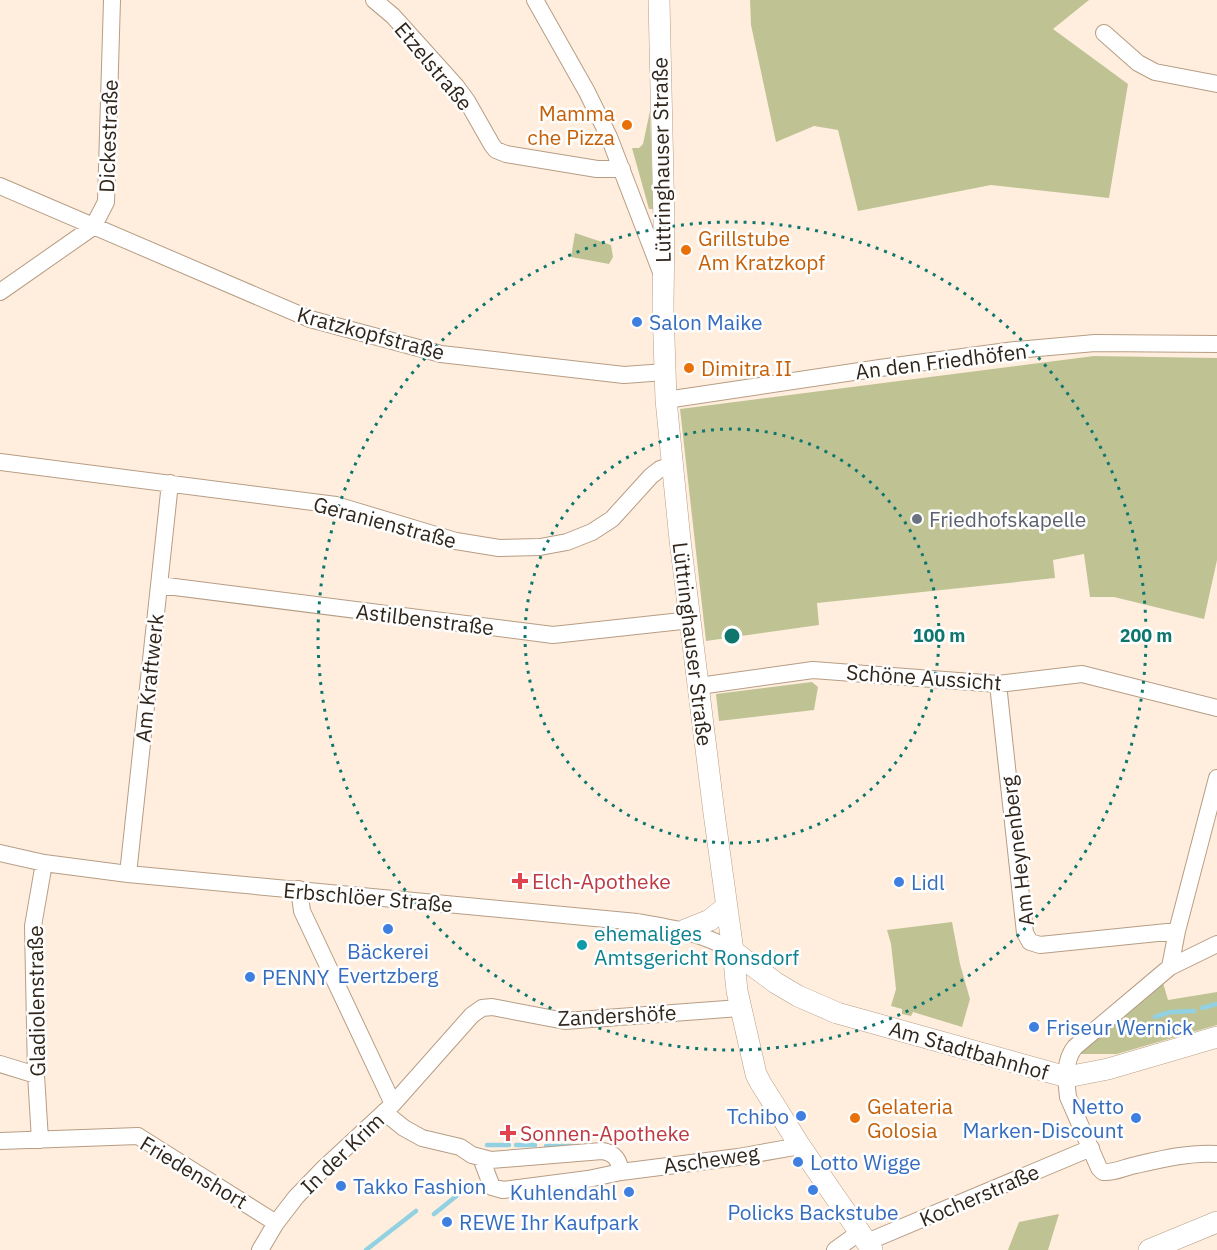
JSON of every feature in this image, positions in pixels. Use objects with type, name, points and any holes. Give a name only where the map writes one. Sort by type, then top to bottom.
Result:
[{"type":"main road","name":"Lüttringhauser Straße","points":[[659,0],[664,222],[662,276],[666,400],[672,465],[740,1008],[756,1074],[800,1146],[867,1241]]},
{"type":"main road","points":[[685,930],[710,920],[726,907]]},
{"type":"main road","name":"Am Stadtbahnhof","points":[[734,951],[776,983],[798,996],[837,1013],[1067,1077],[1108,1069],[1217,1037]]},
{"type":"main road","points":[[1161,1248],[1217,1222]]},
{"type":"street","name":"Dickestraße","points":[[0,292],[93,227],[106,202],[112,0]]},
{"type":"street","name":"Etzelstraße","points":[[374,0],[393,16],[456,86],[496,150],[506,154],[585,167],[622,169]]},
{"type":"street","points":[[535,0],[587,92],[609,137],[662,276]]},
{"type":"street","points":[[1104,33],[1138,63],[1155,72],[1217,84]]},
{"type":"street","name":"Kratzkopfstraße","points":[[0,186],[248,291],[299,315],[441,354],[624,375],[665,372]]},
{"type":"street","name":"An den Friedhöfen","points":[[666,400],[1015,350],[1095,343],[1217,344]]},
{"type":"street","name":"Geranienstraße","points":[[0,462],[336,505],[456,541],[499,548],[540,547],[567,542],[592,532],[612,519],[651,476],[660,469],[672,465]]},
{"type":"street","name":"Am Kraftwerk","points":[[128,873],[170,483]]},
{"type":"street","name":"Astilbenstraße","points":[[159,585],[553,635],[691,620]]},
{"type":"street","name":"Schöne Aussicht","points":[[699,686],[813,670],[998,684],[1082,674],[1217,708]]},
{"type":"street","name":"Am Heynenberg","points":[[998,684],[1025,933],[1030,942],[1040,945],[1177,931]]},
{"type":"street","points":[[1170,967],[1177,931],[1217,778]]},
{"type":"street","name":"Erbschlöer Straße","points":[[0,853],[44,863],[128,873],[617,920],[685,930],[709,938],[734,951]]},
{"type":"street","name":"Gladiolenstraße","points":[[40,1140],[36,1075],[33,926],[44,863]]},
{"type":"street","name":"In der Krim","points":[[260,1250],[276,1223],[296,1197],[389,1108],[302,911],[299,889]]},
{"type":"street","points":[[1217,944],[1170,967],[1075,1047],[1067,1060],[1068,1097],[1099,1168],[1103,1172],[1110,1173],[1161,1160],[1217,1154]]},
{"type":"street","name":"Zandershöfe","points":[[389,1108],[457,1030],[482,1008],[492,1007],[554,1021],[740,1008]]},
{"type":"street","points":[[0,1064],[36,1075]]},
{"type":"street","points":[[389,1108],[404,1128],[422,1138],[460,1147],[491,1161],[602,1151],[610,1152],[615,1156],[621,1172]]},
{"type":"street","name":"Friedenshort","points":[[0,1141],[138,1136],[276,1223]]},
{"type":"street","name":"Ascheweg","points":[[481,1158],[492,1187],[503,1190],[800,1146]]},
{"type":"street","name":"Kocherstraße","points":[[835,1250],[867,1241],[1091,1148]]},
{"type":"green space","points":[[750,0],[1089,0],[1053,29],[1128,84],[1109,198],[991,185],[858,211],[838,130],[814,126],[776,142],[751,25]]},
{"type":"green space","points":[[650,111],[653,209],[649,209],[632,148],[639,148],[643,144]]},
{"type":"green space","points":[[575,233],[611,245],[613,257],[609,264],[571,257]]},
{"type":"green space","points":[[1094,356],[1217,358],[1217,560],[1204,619],[1114,597],[1090,597],[1084,554],[1053,560],[1055,578],[817,603],[819,625],[706,641],[680,409]]},
{"type":"green space","points":[[812,682],[818,687],[814,710],[719,721],[716,694]]},
{"type":"green space","points":[[952,922],[970,999],[962,1027],[913,1012],[911,1016],[902,1014],[902,1009],[891,1006],[896,989],[891,944],[887,930]]},
{"type":"green space","points":[[1163,983],[1168,1000],[1217,992],[1217,1025],[1117,1054],[1079,1054]]},
{"type":"green space","points":[[1059,1214],[1048,1250],[1008,1250],[1019,1222]]},
{"type":"waterway","points":[[1202,1008],[1217,1004]]},
{"type":"waterway","points":[[1155,1017],[1170,1012],[1194,1011]]},
{"type":"waterway","points":[[487,1145],[509,1145]]},
{"type":"waterway","points":[[516,1145],[535,1145]]},
{"type":"waterway","points":[[546,1146],[571,1146]]},
{"type":"waterway","points":[[434,1214],[470,1185]]},
{"type":"waterway","points":[[366,1250],[416,1211]]},
{"type":"place","name":"Mamma che Pizza","points":[[627,125]]},
{"type":"place","name":"Grillstube Am Kratzkopf","points":[[686,250]]},
{"type":"place","name":"Salon Maike","points":[[637,322]]},
{"type":"place","name":"Dimitra II","points":[[689,368]]},
{"type":"place","name":"Friedhofskapelle","points":[[917,519]]},
{"type":"place","name":"Elch-Apotheke","points":[[520,881]]},
{"type":"place","name":"Lidl","points":[[899,882]]},
{"type":"place","name":"Bäckerei Evertzberg","points":[[388,929]]},
{"type":"place","name":"ehemaliges Amtsgericht Ronsdorf","points":[[582,945]]},
{"type":"place","name":"PENNY","points":[[250,977]]},
{"type":"place","name":"Friseur Wernick","points":[[1034,1027]]},
{"type":"place","name":"Tchibo","points":[[801,1116]]},
{"type":"place","name":"Gelateria Golosia","points":[[855,1118]]},
{"type":"place","name":"Netto Marken-Discount","points":[[1136,1118]]},
{"type":"place","name":"Sonnen-Apotheke","points":[[508,1133]]},
{"type":"place","name":"Lotto Wigge","points":[[798,1162]]},
{"type":"place","name":"Takko Fashion","points":[[341,1186]]},
{"type":"place","name":"Policks Backstube","points":[[813,1190]]},
{"type":"place","name":"Kuhlendahl","points":[[629,1192]]},
{"type":"place","name":"REWE Ihr Kaufpark","points":[[447,1222]]}]
